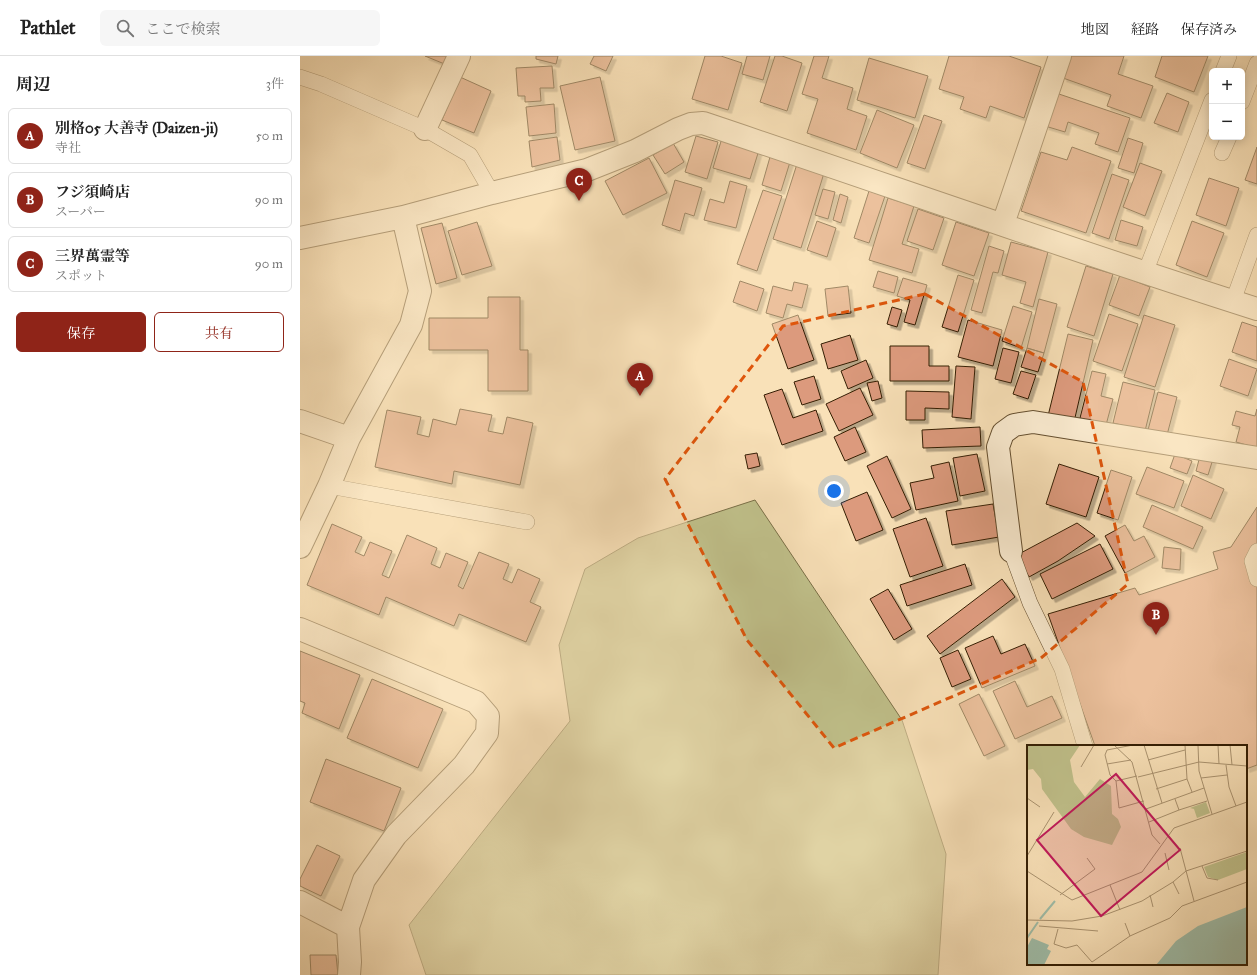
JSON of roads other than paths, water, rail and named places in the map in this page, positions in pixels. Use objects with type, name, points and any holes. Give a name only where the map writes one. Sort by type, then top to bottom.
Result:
[{"type":"street","points":[[425,129],[459,56]]},
{"type":"street","points":[[1003,224],[1060,56]]},
{"type":"street","points":[[300,238],[403,217],[492,193],[587,170],[635,151],[678,129],[691,124],[703,123],[1145,273],[1257,309]]},
{"type":"street","points":[[300,547],[329,486],[349,438],[411,325],[420,291],[403,217]]},
{"type":"street","points":[[300,421],[349,438]]},
{"type":"street","points":[[1011,551],[998,447],[1003,433],[1014,425],[1033,422],[1257,458]]},
{"type":"street","points":[[300,629],[476,702],[488,716],[487,733],[464,765],[396,835],[364,880],[348,927],[350,962],[349,975]]},
{"type":"street","points":[[300,902],[348,927]]},
{"type":"lane","points":[[1224,68],[1229,56]]},
{"type":"lane","points":[[1245,94],[1257,63]]},
{"type":"lane","points":[[300,77],[321,84],[425,129],[470,156],[492,193]]},
{"type":"lane","points":[[1145,273],[1210,104]]},
{"type":"lane","points":[[1222,153],[1228,140]]},
{"type":"lane","points":[[1233,301],[1257,235]]},
{"type":"lane","points":[[329,486],[527,522]]},
{"type":"lane","points":[[1011,551],[1030,603],[1062,669],[1085,745]]},
{"type":"lane","points":[[1257,551],[1252,561],[1257,579]]},
{"type":"place","name":"三界萬霊等","points":[[579,201]]},
{"type":"place","name":"別格05 大善寺 (Daizen-ji)","points":[[640,396]]},
{"type":"place","name":"フジ須崎店","points":[[1156,635]]}]
